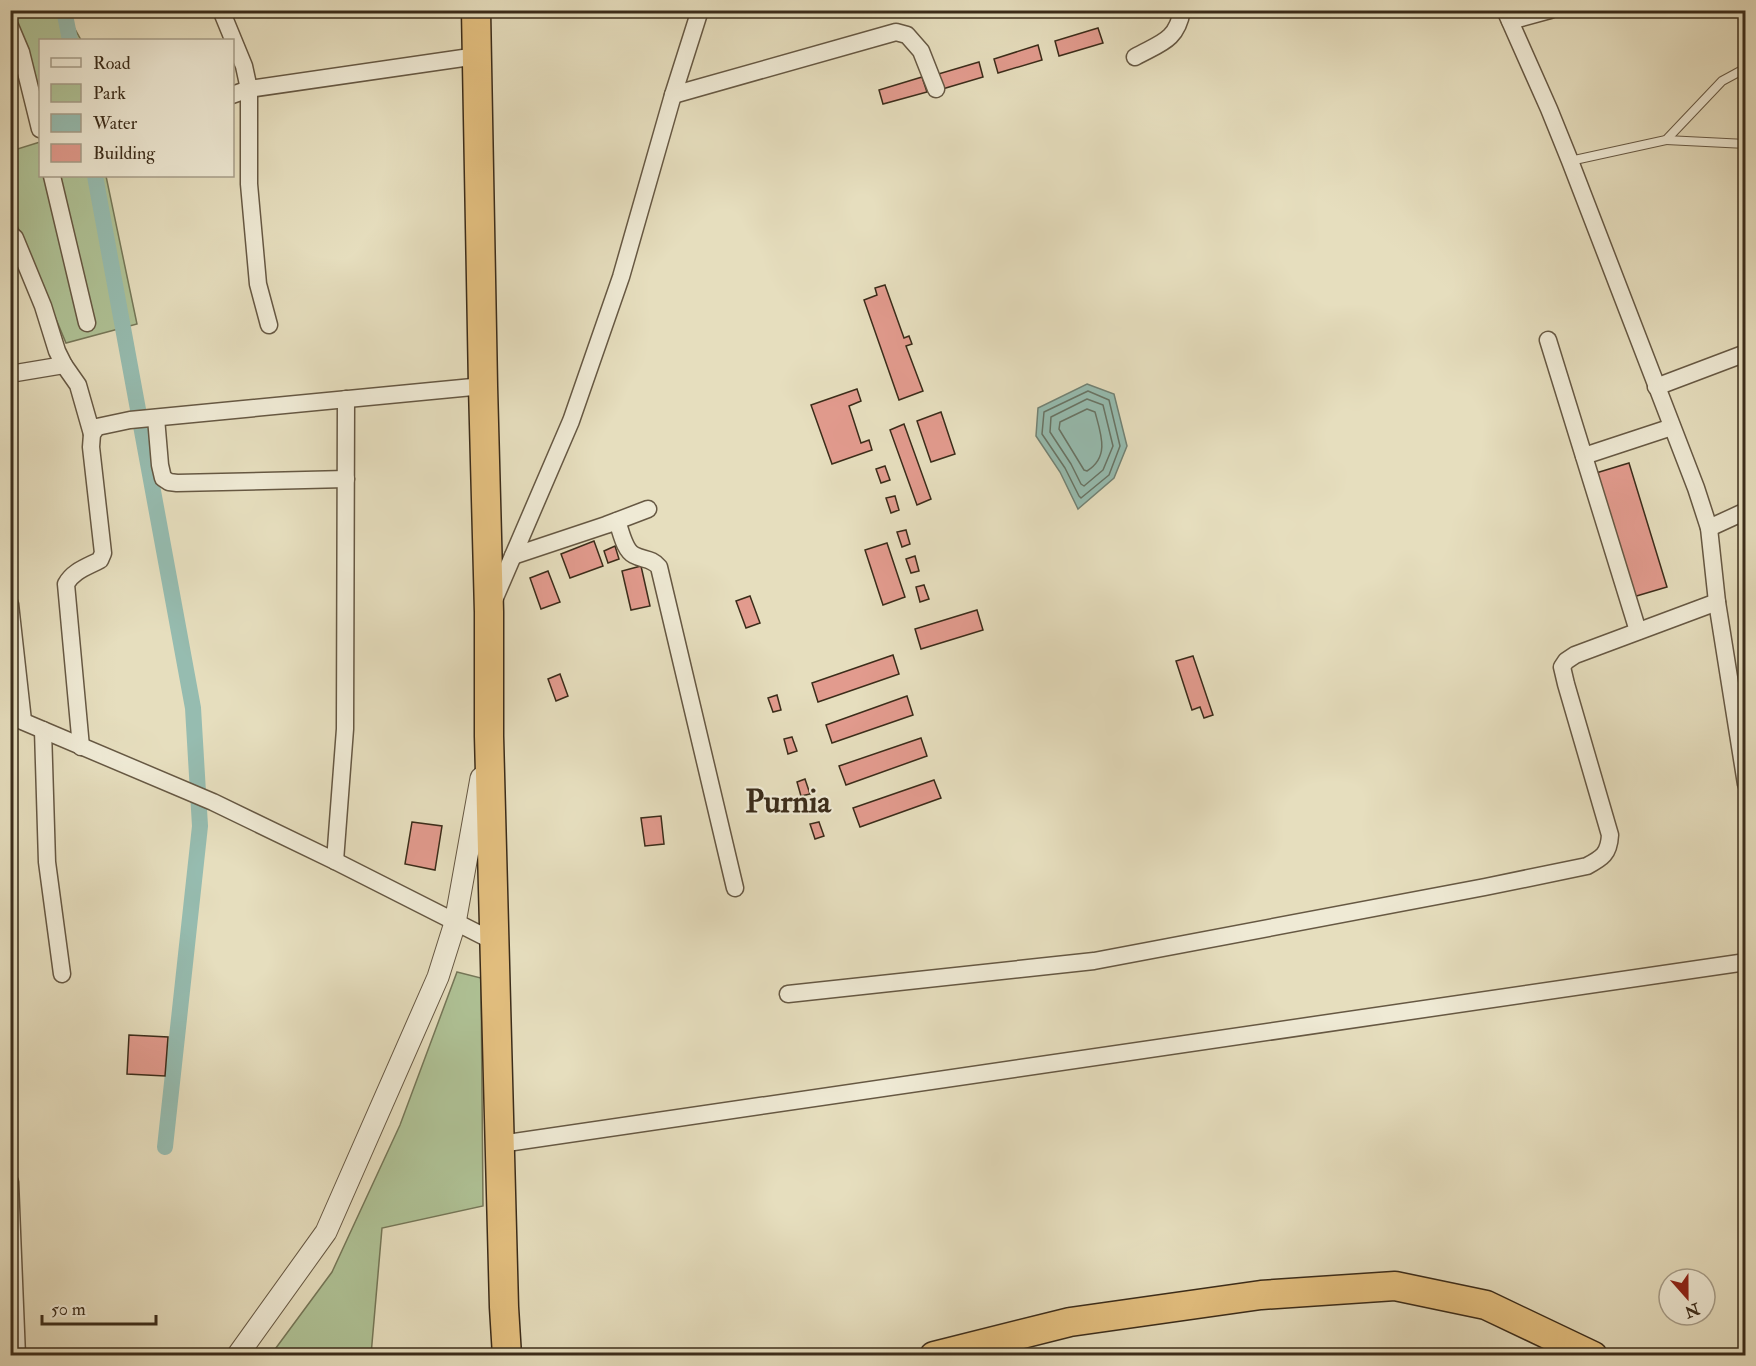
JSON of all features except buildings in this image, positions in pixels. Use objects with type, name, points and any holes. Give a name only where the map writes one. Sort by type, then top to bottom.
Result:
[{"type":"highway","points":[[476,10],[489,612],[489,736],[507,1356]]},
{"type":"highway","points":[[934,1356],[1070,1322],[1261,1295],[1395,1286],[1486,1305],[1593,1356]]},
{"type":"street","points":[[221,10],[233,39]]},
{"type":"street","points":[[489,612],[572,421],[621,277],[700,10]]},
{"type":"street","points":[[1135,57],[1168,39],[1176,31],[1182,10]]},
{"type":"street","points":[[1550,10],[1507,16],[1570,162],[1696,488],[1709,528],[1717,602],[1743,743],[1746,784]]},
{"type":"street","points":[[10,26],[21,52],[39,125]]},
{"type":"street","points":[[673,95],[896,32],[907,35],[921,51],[936,89]]},
{"type":"street","points":[[234,42],[244,66],[249,89],[249,184],[258,284],[269,325]]},
{"type":"street","points":[[234,94],[249,89],[477,56]]},
{"type":"street","points":[[52,177],[87,323]]},
{"type":"street","points":[[10,234],[15,237],[43,306],[57,351],[78,385],[92,434],[91,447],[103,553],[100,560],[78,571],[69,578],[66,584],[81,747]]},
{"type":"street","points":[[1548,340],[1638,631]]},
{"type":"street","points":[[1656,387],[1746,353]]},
{"type":"street","points":[[10,374],[64,365]]},
{"type":"street","points":[[92,434],[97,428],[144,419],[483,386]]},
{"type":"street","points":[[335,861],[345,729],[346,399]]},
{"type":"street","points":[[144,419],[163,478],[169,482],[346,479]]},
{"type":"street","points":[[1584,456],[1672,427]]},
{"type":"street","points":[[513,556],[648,509]]},
{"type":"street","points":[[1709,528],[1746,511]]},
{"type":"street","points":[[617,521],[632,555],[650,559],[659,567],[735,888]]},
{"type":"street","points":[[788,994],[1094,961],[1587,866],[1601,859],[1609,846],[1610,835],[1562,667],[1575,655],[1717,602]]},
{"type":"street","points":[[10,604],[17,719],[213,801],[495,942]]},
{"type":"street","points":[[43,730],[47,862],[62,974]]},
{"type":"street","points":[[237,1356],[326,1232],[438,977],[455,923],[489,736]]},
{"type":"street","points":[[500,1144],[1746,962]]},
{"type":"street","points":[[10,1182],[16,1356]]},
{"type":"lane","points":[[1666,140],[1722,81],[1746,68]]},
{"type":"lane","points":[[1570,162],[1666,140],[1746,144]]},
{"type":"green space","points":[[10,11],[65,11],[80,39],[39,39],[39,139],[11,47]]},
{"type":"green space","points":[[39,142],[39,177],[106,177],[137,324],[66,343],[11,211],[11,151]]},
{"type":"green space","points":[[457,972],[481,978],[483,1206],[382,1228],[371,1355],[270,1356],[332,1272],[400,1125]]},
{"type":"water","points":[[1087,384],[1114,394],[1127,446],[1114,478],[1078,509],[1060,472],[1036,436],[1038,408]]},
{"type":"waterway","points":[[64,10],[70,39]]},
{"type":"waterway","points":[[95,177],[193,708],[200,826],[165,1147]]},
{"type":"district","name":"Purnia","points":[[788,801]]}]
